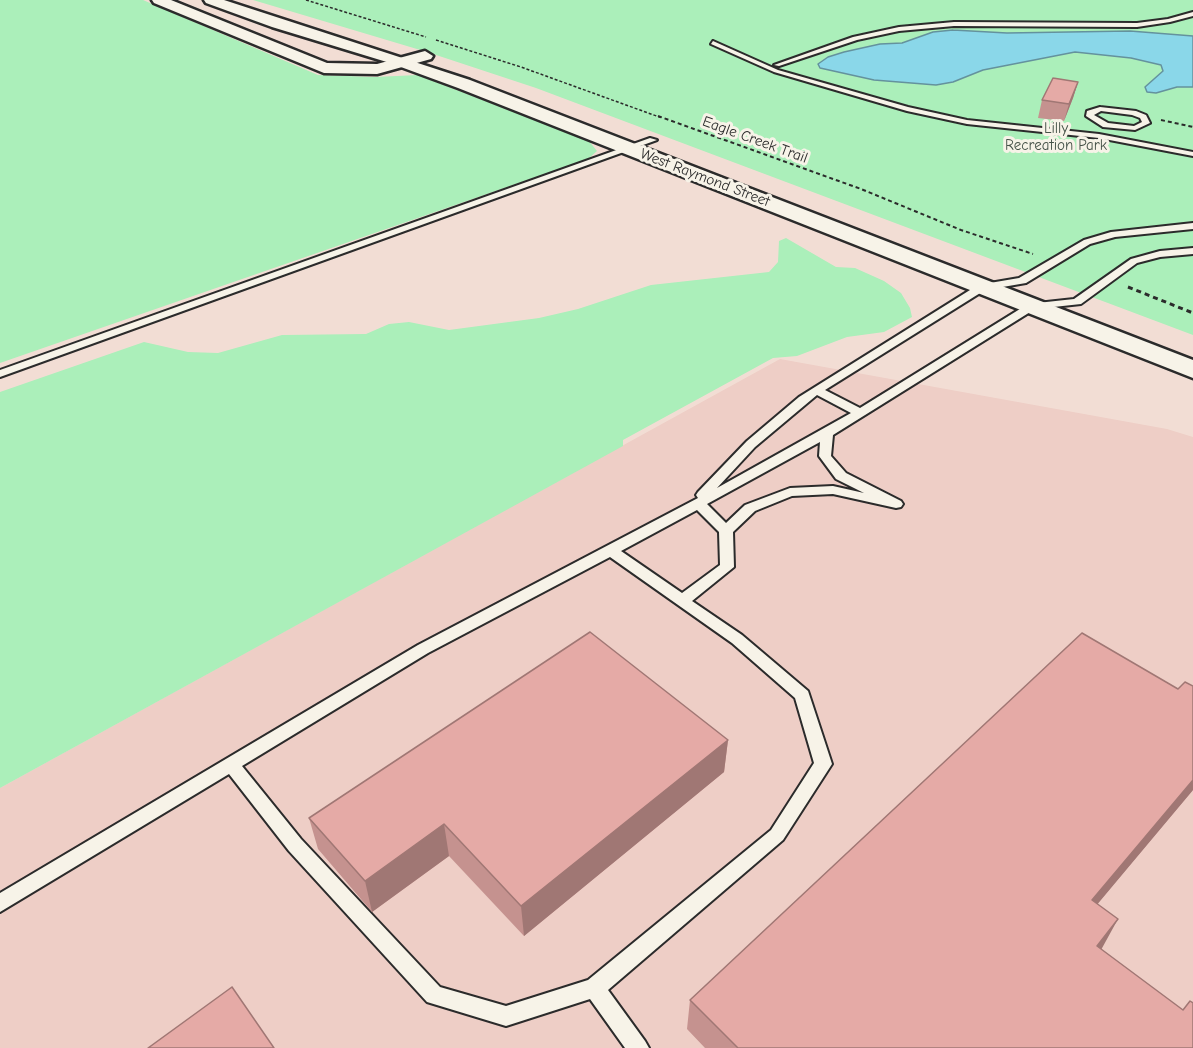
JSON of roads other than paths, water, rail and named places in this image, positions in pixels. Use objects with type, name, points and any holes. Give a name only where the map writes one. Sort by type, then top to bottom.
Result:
[{"type":"main road","points":[[159,0],[318,66],[360,70],[389,67],[424,56]]},
{"type":"main road","name":"West Raymond Street","points":[[211,0],[491,94],[1193,370]]},
{"type":"main road","name":"West Raymond Street","points":[[237,0],[424,56],[653,140],[1193,346]]},
{"type":"lane","points":[[777,65],[855,38],[899,29],[954,24],[1137,25],[1168,21],[1193,14]]},
{"type":"lane","points":[[730,41],[777,65],[907,110]]},
{"type":"lane","points":[[713,43],[776,72],[907,110],[967,122],[1114,139],[1193,154]]},
{"type":"lane","points":[[1100,109],[1114,109],[1143,117],[1146,123],[1142,126],[1116,127],[1093,120],[1090,113],[1100,109]]},
{"type":"lane","points":[[1114,139],[1116,127]]},
{"type":"lane","points":[[0,374],[653,140]]},
{"type":"lane","points":[[1148,146],[1193,160]]},
{"type":"lane","points":[[697,502],[751,444],[815,390],[982,287],[1022,281],[1087,242],[1113,234],[1193,226]]},
{"type":"lane","points":[[0,903],[423,649],[611,551],[827,433],[1032,306],[1077,302],[1134,261],[1160,254],[1193,251]]},
{"type":"lane","points":[[815,390],[861,413]]},
{"type":"lane","points":[[726,531],[750,508],[790,492],[833,490],[896,504],[841,476],[825,456],[827,433]]},
{"type":"lane","points":[[682,601],[728,567],[726,531],[697,502]]},
{"type":"lane","points":[[231,765],[295,845],[434,995],[507,1016],[594,988],[777,836],[823,764],[802,695],[737,639],[611,551]]},
{"type":"lane","points":[[594,988],[638,1048]]},
{"type":"water","points":[[953,30],[1007,33],[1130,31],[1193,36],[1193,87],[1177,87],[1156,93],[1147,92],[1145,87],[1163,71],[1161,65],[1131,58],[1075,52],[983,70],[953,82],[936,85],[874,80],[820,68],[818,64],[828,57],[844,52],[880,44],[902,43],[933,32]]},
{"type":"park label","name":"Lilly Recreation Park","points":[[1056,138]]}]
